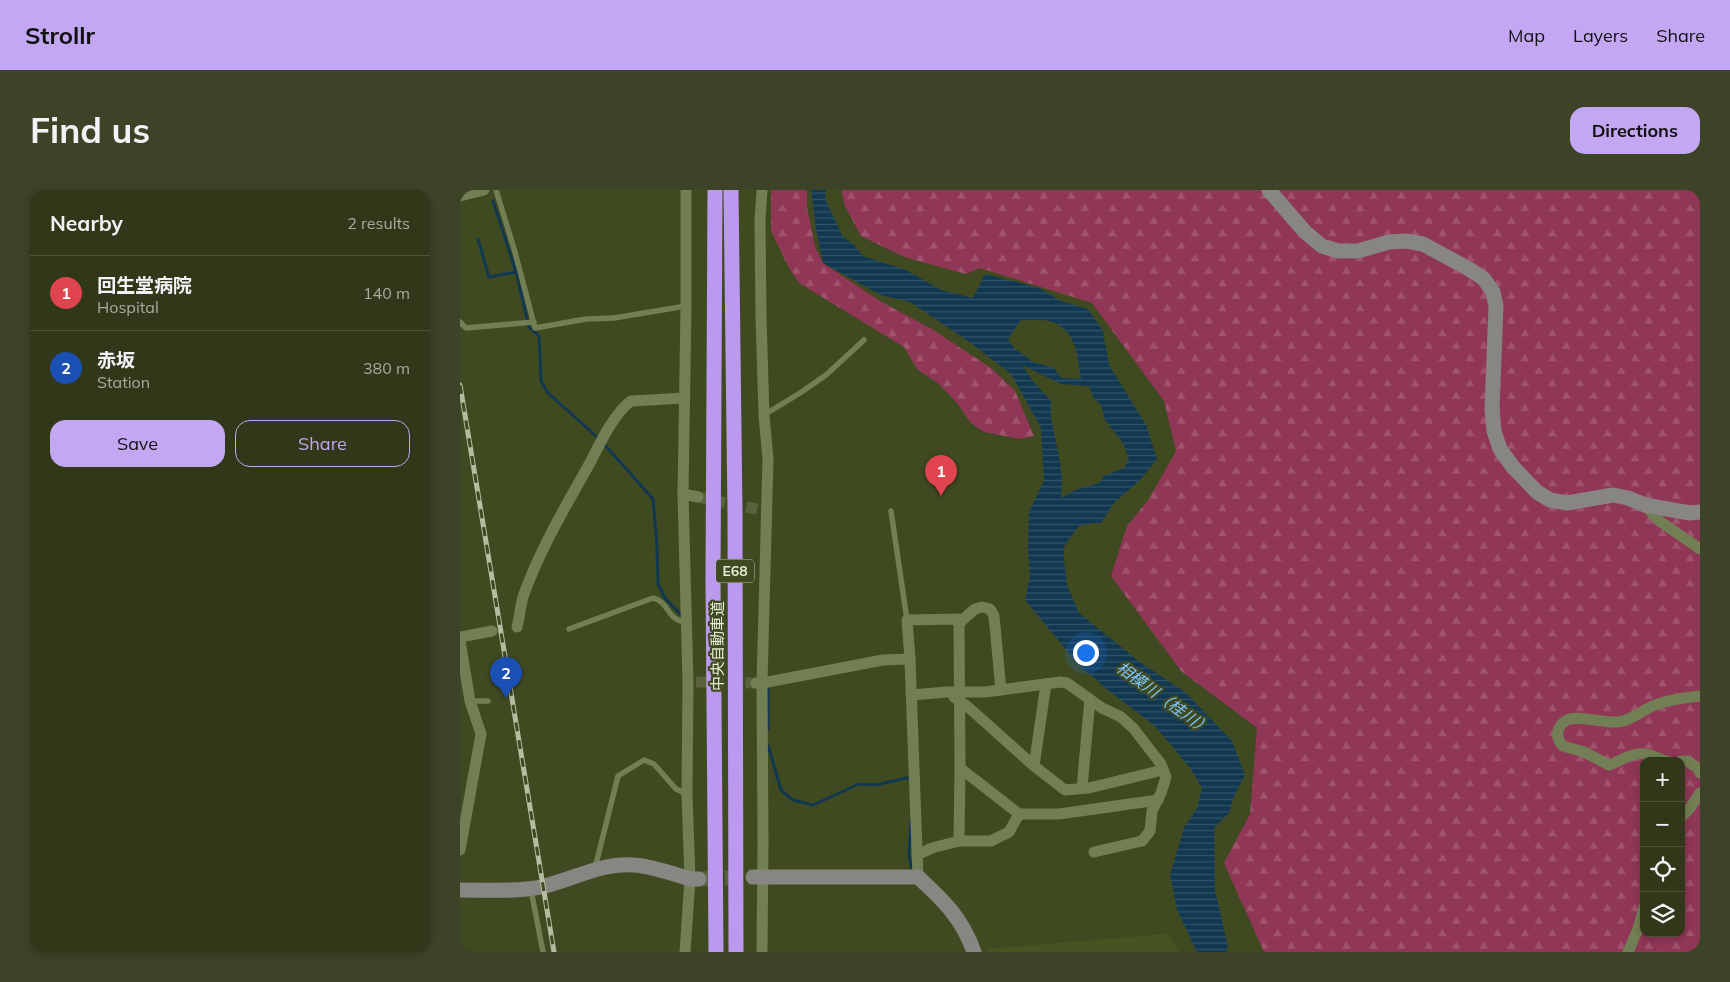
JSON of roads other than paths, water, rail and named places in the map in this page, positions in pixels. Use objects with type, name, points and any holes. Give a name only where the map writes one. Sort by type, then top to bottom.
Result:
[{"type":"highway","name":"中央自動車道","points":[[716,190],[713,580],[716,952]]},
{"type":"highway","name":"中央自動車道","points":[[731,190],[735,512],[736,952]]},
{"type":"street","points":[[460,196],[484,190]]},
{"type":"street","points":[[685,952],[695,879],[688,794],[692,682],[686,622],[683,494],[686,190]]},
{"type":"street","points":[[762,190],[760,288],[764,414],[768,459],[764,510],[759,683],[758,877],[762,952]]},
{"type":"street","points":[[1269,190],[1305,232],[1322,246],[1338,252],[1358,251],[1389,242],[1406,241],[1423,244],[1484,279],[1493,292],[1496,306],[1492,409],[1494,431],[1500,450],[1537,492],[1550,500],[1567,503],[1613,495],[1628,498],[1645,505],[1690,513],[1700,512]]},
{"type":"street","points":[[517,627],[518,614],[524,594],[544,548],[606,434],[626,404],[631,401],[685,398]]},
{"type":"street","points":[[683,494],[698,497]]},
{"type":"street","points":[[1645,505],[1664,524],[1700,549]]},
{"type":"street","points":[[959,624],[975,610],[982,607],[990,609],[994,616],[1001,690]]},
{"type":"street","points":[[918,878],[910,659],[906,620],[959,619],[959,841]]},
{"type":"street","points":[[460,637],[492,631]]},
{"type":"street","points":[[460,641],[465,701],[481,734],[460,850]]},
{"type":"street","points":[[759,683],[883,660],[910,659]]},
{"type":"street","points":[[911,695],[947,692],[959,696],[1046,684],[1067,683],[1102,708],[1121,717],[1134,729],[1161,764],[1166,777],[1152,811],[1150,830],[1142,841],[1094,852]]},
{"type":"street","points":[[1034,766],[1046,684]]},
{"type":"street","points":[[959,696],[1034,766],[1065,790],[1163,770]]},
{"type":"street","points":[[1654,757],[1646,754],[1634,754],[1622,761],[1609,765],[1584,752],[1563,746],[1557,735],[1558,729],[1566,721],[1575,719],[1618,722],[1654,705],[1674,699],[1700,696]]},
{"type":"street","points":[[1082,788],[1090,699]]},
{"type":"street","points":[[1685,762],[1698,768],[1700,773]]},
{"type":"street","points":[[960,768],[1019,814],[1059,814],[1158,800]]},
{"type":"street","points":[[1685,813],[1700,794]]},
{"type":"street","points":[[917,855],[932,848],[959,841],[991,841],[1009,832],[1019,814]]},
{"type":"street","points":[[460,890],[531,889],[595,870],[614,866],[635,865],[695,879]]},
{"type":"street","points":[[758,877],[918,878],[943,900],[956,917],[968,934],[974,952]]},
{"type":"street","points":[[1628,952],[1640,922]]},
{"type":"lane","points":[[496,190],[535,328],[586,319],[614,318],[686,306]]},
{"type":"lane","points":[[460,322],[466,328],[534,322]]},
{"type":"lane","points":[[764,414],[800,394],[826,375],[864,340]]},
{"type":"lane","points":[[892,512],[906,620]]},
{"type":"lane","points":[[569,629],[653,598],[660,600],[674,619],[686,622]]},
{"type":"lane","points":[[465,701],[488,701]]},
{"type":"lane","points":[[595,870],[618,776],[644,760],[654,764],[676,788],[688,794]]},
{"type":"lane","points":[[531,889],[543,952]]},
{"type":"water","name":"相模川（桂川）","points":[[811,190],[826,190],[825,199],[843,237],[853,244],[863,256],[906,270],[941,290],[973,298],[985,274],[1039,288],[1061,301],[1088,309],[1103,331],[1109,365],[1146,425],[1157,459],[1141,479],[1114,503],[1101,523],[1079,526],[1069,539],[1064,547],[1067,585],[1079,613],[1141,663],[1185,692],[1232,741],[1245,775],[1234,796],[1229,813],[1214,828],[1215,890],[1228,947],[1226,952],[1197,952],[1177,910],[1170,875],[1184,828],[1197,808],[1202,788],[1190,768],[1155,726],[1109,691],[1078,664],[1025,600],[1030,576],[1028,551],[1029,512],[1044,481],[1041,428],[1011,374],[968,341],[910,302],[881,295],[823,263]],"holes":[[[1021,320],[1049,321],[1065,330],[1074,344],[1081,379],[1061,378],[1054,368],[1033,362],[1014,348],[1008,339]],[[1022,365],[1061,384],[1089,386],[1093,397],[1101,405],[1105,420],[1123,443],[1129,459],[1124,468],[1104,476],[1099,483],[1075,490],[1061,498],[1060,462],[1051,418],[1051,401]]]},
{"type":"waterway","points":[[493,201],[516,272],[529,327],[539,336],[541,381],[548,393],[596,436]]},
{"type":"waterway","points":[[478,239],[489,277],[516,272]]},
{"type":"waterway","points":[[604,444],[653,499],[658,584],[665,598],[682,616]]},
{"type":"waterway","points":[[768,689],[768,729]]},
{"type":"waterway","points":[[768,745],[781,790],[793,800],[813,805],[859,784],[876,785],[906,778],[912,779]]},
{"type":"waterway","points":[[911,820],[909,855],[913,874]]},
{"type":"tunnel","points":[[698,497],[761,510]]},
{"type":"tunnel","points":[[696,682],[756,683]]},
{"type":"tunnel","points":[[702,879],[753,877]]},
{"type":"railway","points":[[460,385],[554,952]]},
{"type":"place","name":"回生堂病院","points":[[941,496]]},
{"type":"place","name":"赤坂","points":[[506,698]]}]
